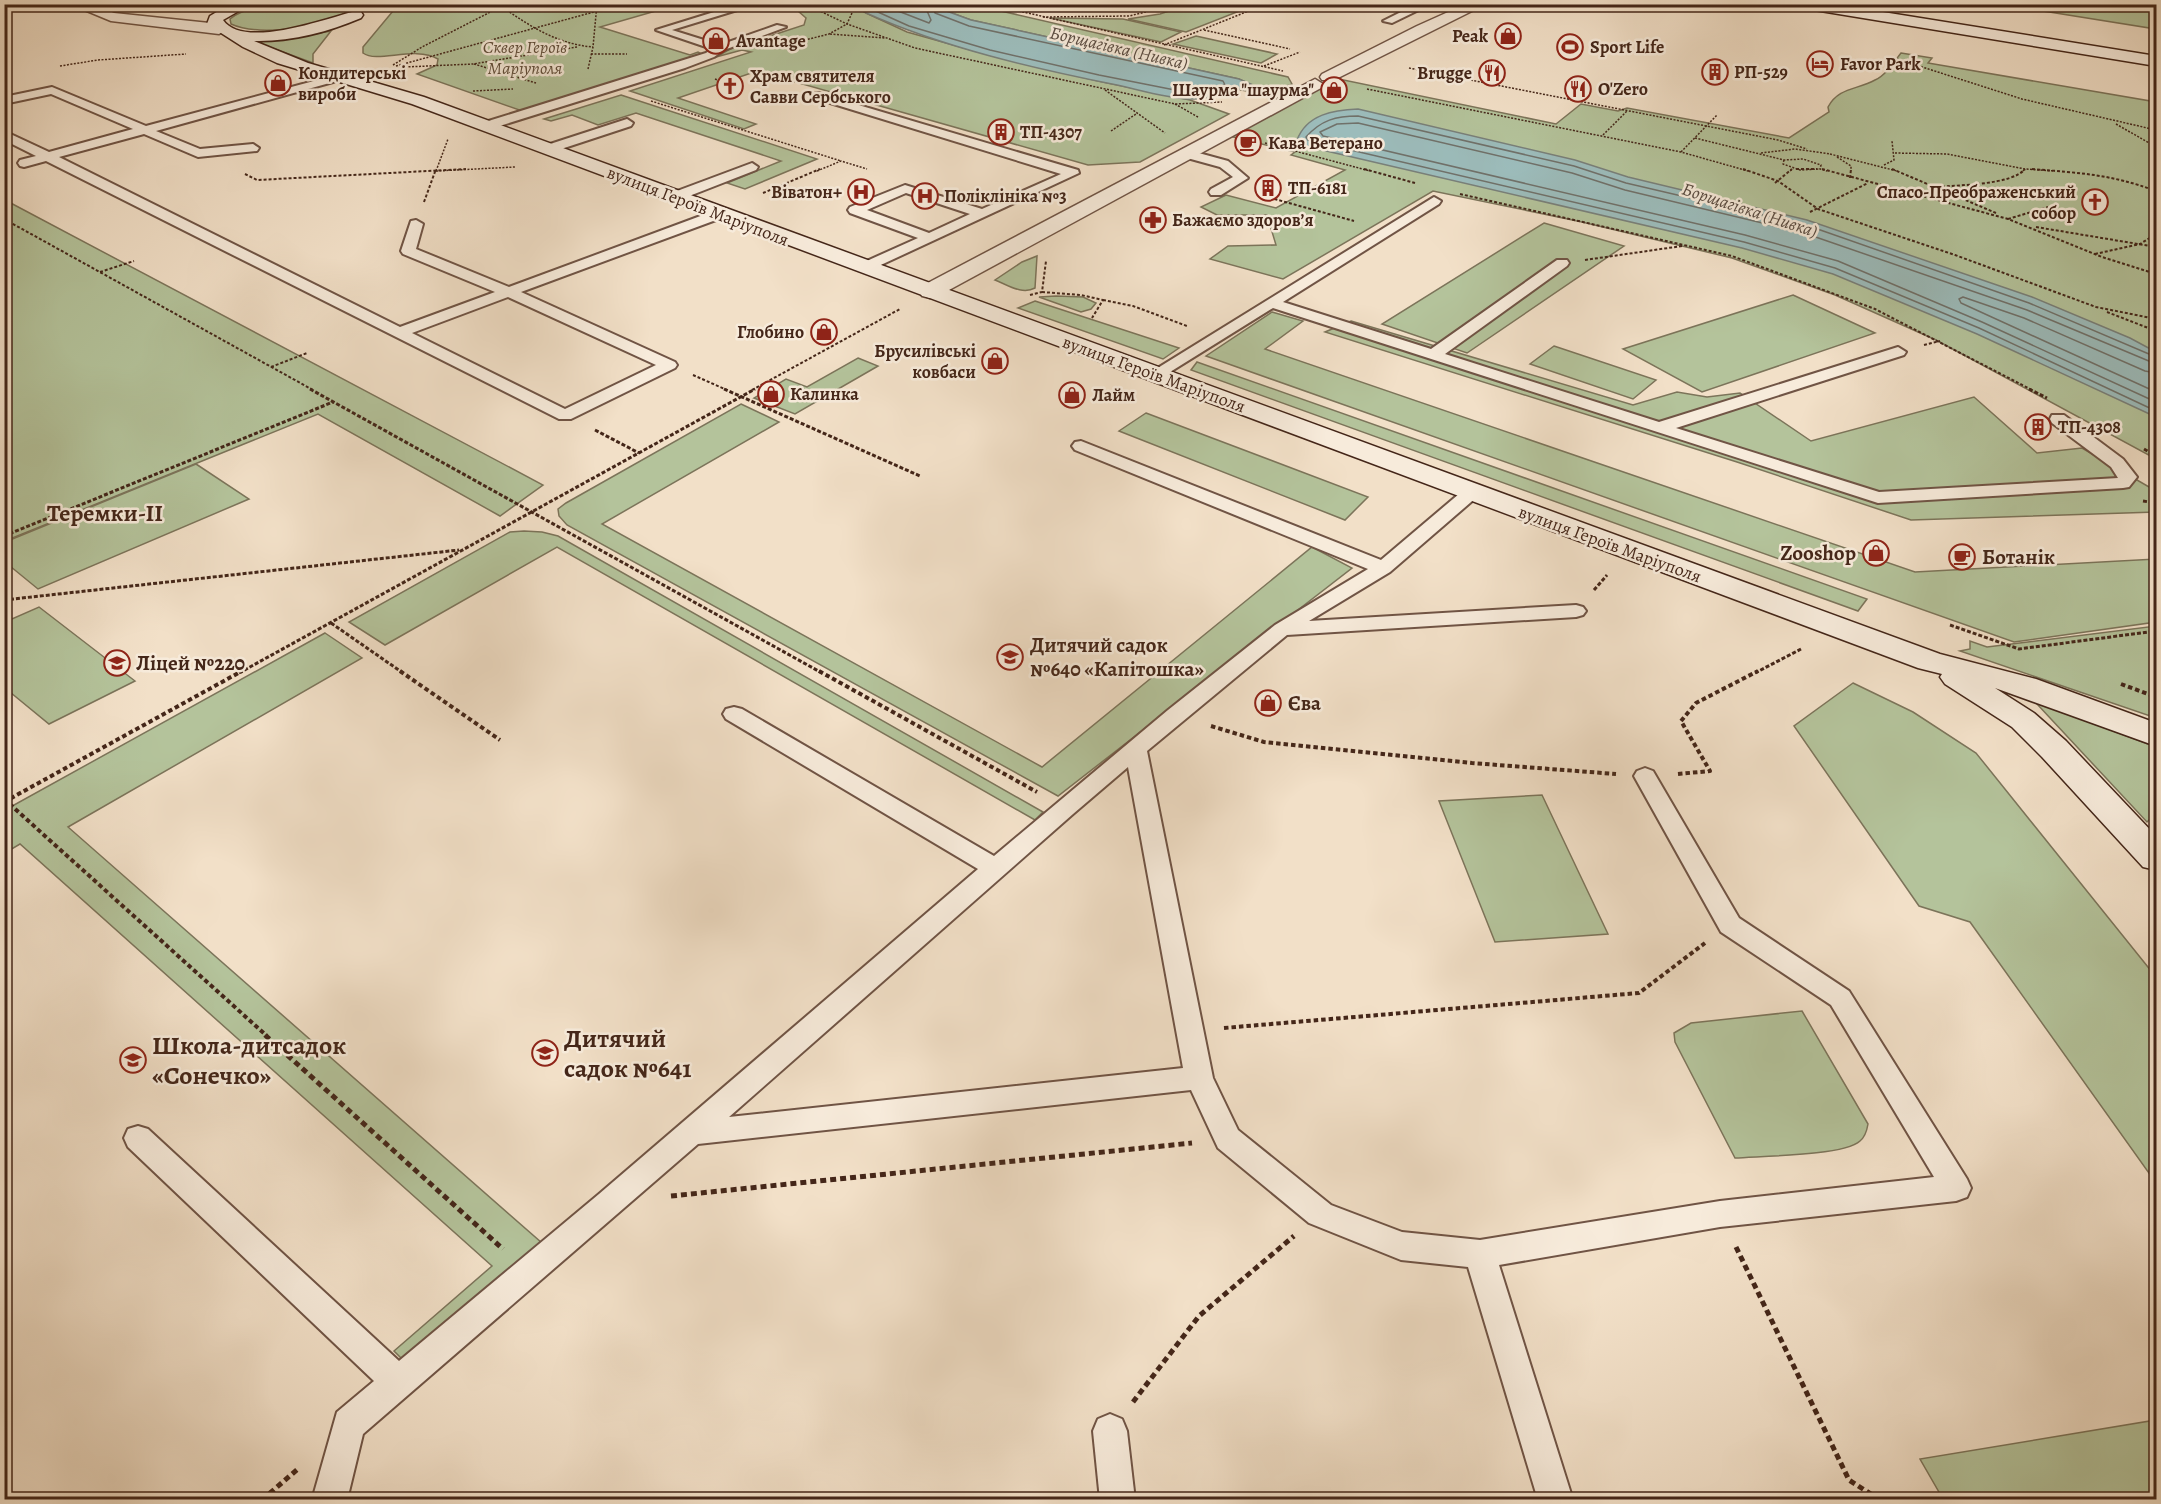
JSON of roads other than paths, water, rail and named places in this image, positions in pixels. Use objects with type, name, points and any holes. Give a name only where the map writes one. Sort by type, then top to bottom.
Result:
[{"type":"street","points":[[77,4],[111,17],[219,29],[236,33],[275,35],[297,33],[337,24],[360,9]]},
{"type":"street","points":[[111,17],[243,4]]},
{"type":"street","points":[[219,29],[215,24],[216,19],[243,4]]},
{"type":"street","points":[[930,291],[1362,58],[1479,4]]},
{"type":"street","points":[[1802,4],[2157,61]]},
{"type":"street","points":[[336,39],[360,9]]},
{"type":"street","name":"вулиця Героїв Маріуполя","points":[[236,33],[257,48],[486,126],[1929,661],[2025,686],[2157,735]]},
{"type":"street","name":"вулиця Героїв Маріуполя","points":[[334,60],[349,65],[379,88]]},
{"type":"street","name":"вулиця Героїв Маріуполя","points":[[1929,661],[2023,720],[2054,749],[2157,858]]},
{"type":"lane","points":[[1422,29],[1388,21],[1426,4]]},
{"type":"lane","points":[[720,48],[661,30],[742,7]]},
{"type":"lane","points":[[486,126],[710,56],[720,48],[781,27]]},
{"type":"lane","points":[[24,163],[340,77]]},
{"type":"lane","points":[[4,102],[52,90],[198,153],[253,148]]},
{"type":"lane","points":[[818,96],[1073,173],[866,267]]},
{"type":"lane","points":[[548,149],[627,123]]},
{"type":"lane","points":[[4,135],[565,415],[669,365],[509,292],[408,251],[416,224]]},
{"type":"lane","points":[[1184,153],[1224,164],[1242,178],[1222,189]]},
{"type":"lane","points":[[674,197],[753,167]]},
{"type":"lane","points":[[932,237],[855,210],[905,189],[982,214]]},
{"type":"lane","points":[[1156,374],[1191,355],[1434,201]]},
{"type":"lane","points":[[400,332],[719,214]]},
{"type":"lane","points":[[1435,354],[1562,263]]},
{"type":"lane","points":[[1271,303],[1878,498],[2122,483],[2128,477],[2117,463],[2058,419]]},
{"type":"lane","points":[[1661,427],[1898,352]]},
{"type":"lane","points":[[1081,447],[1383,568]]},
{"type":"lane","points":[[329,1500],[349,1424],[1176,715],[1282,629],[1383,568],[1472,492]]},
{"type":"lane","points":[[1282,629],[1576,611]]},
{"type":"lane","points":[[734,714],[995,868]]},
{"type":"lane","points":[[1136,750],[1199,1078],[1228,1139],[1320,1214],[1401,1246],[1480,1254],[1720,1214],[1956,1188],[1840,998],[1730,925],[1645,776]]},
{"type":"lane","points":[[689,1133],[1199,1078]]},
{"type":"lane","points":[[138,1138],[398,1382]]},
{"type":"lane","points":[[1480,1254],[1556,1500]]},
{"type":"lane","points":[[1110,1431],[1118,1500]]},
{"type":"water","points":[[862,5],[930,5],[971,20],[1239,79],[1251,84],[1229,93],[1203,98],[1189,99],[1162,95],[1021,64],[958,47],[866,13],[860,9]]},
{"type":"water","name":"Борщагівка (Нивка)","points":[[1358,109],[1575,160],[1628,177],[1807,220],[2032,297],[2130,338],[2156,352],[2156,417],[1977,334],[1833,274],[1742,248],[1305,146],[1297,140],[1307,124],[1314,119],[1331,112]]},
{"type":"place","name":"Peak","points":[[1508,36]]},
{"type":"place","name":"Avantage","points":[[716,41]]},
{"type":"place","name":"Sport Life","points":[[1570,47]]},
{"type":"place","name":"Favor Park","points":[[1820,64]]},
{"type":"place","name":"РП-529","points":[[1715,72]]},
{"type":"place","name":"Brugge","points":[[1492,73]]},
{"type":"place","name":"Кондитерські вироби","points":[[278,83]]},
{"type":"place","name":"Храм святителя Савви Сербського","points":[[730,86]]},
{"type":"place","name":"O'Zero","points":[[1578,89]]},
{"type":"place","name":"Шаурма \"шаурма\"","points":[[1334,90]]},
{"type":"place","name":"ТП-4307","points":[[1001,132]]},
{"type":"place","name":"Кава Ветерано","points":[[1248,143]]},
{"type":"place","name":"ТП-6181","points":[[1268,188]]},
{"type":"place","name":"Віватон+","points":[[861,192]]},
{"type":"place","name":"Поліклініка №3","points":[[925,196]]},
{"type":"place","name":"Спасо-Преображенський собор","points":[[2095,202]]},
{"type":"place","name":"Бажаємо здоровʼя","points":[[1153,220]]},
{"type":"place","name":"Глобино","points":[[824,332]]},
{"type":"place","name":"Брусилівські ковбаси","points":[[995,361]]},
{"type":"place","name":"Калинка","points":[[771,394]]},
{"type":"place","name":"Лайм","points":[[1072,395]]},
{"type":"place","name":"ТП-4308","points":[[2038,427]]},
{"type":"place","name":"Zooshop","points":[[1876,553]]},
{"type":"place","name":"Ботанік","points":[[1962,557]]},
{"type":"place","name":"Дитячий садок №640 «Капітошка»","points":[[1010,657]]},
{"type":"place","name":"Ліцей №220","points":[[117,663]]},
{"type":"place","name":"Єва","points":[[1268,703]]},
{"type":"place","name":"Дитячий садок №641","points":[[545,1053]]},
{"type":"place","name":"Школа-дитсадок «Сонечко»","points":[[133,1060]]},
{"type":"district","name":"Теремки-ІІ","points":[[105,513]]},
{"type":"park label","name":"Сквер Героїв Маріуполя","points":[[525,57]]}]
